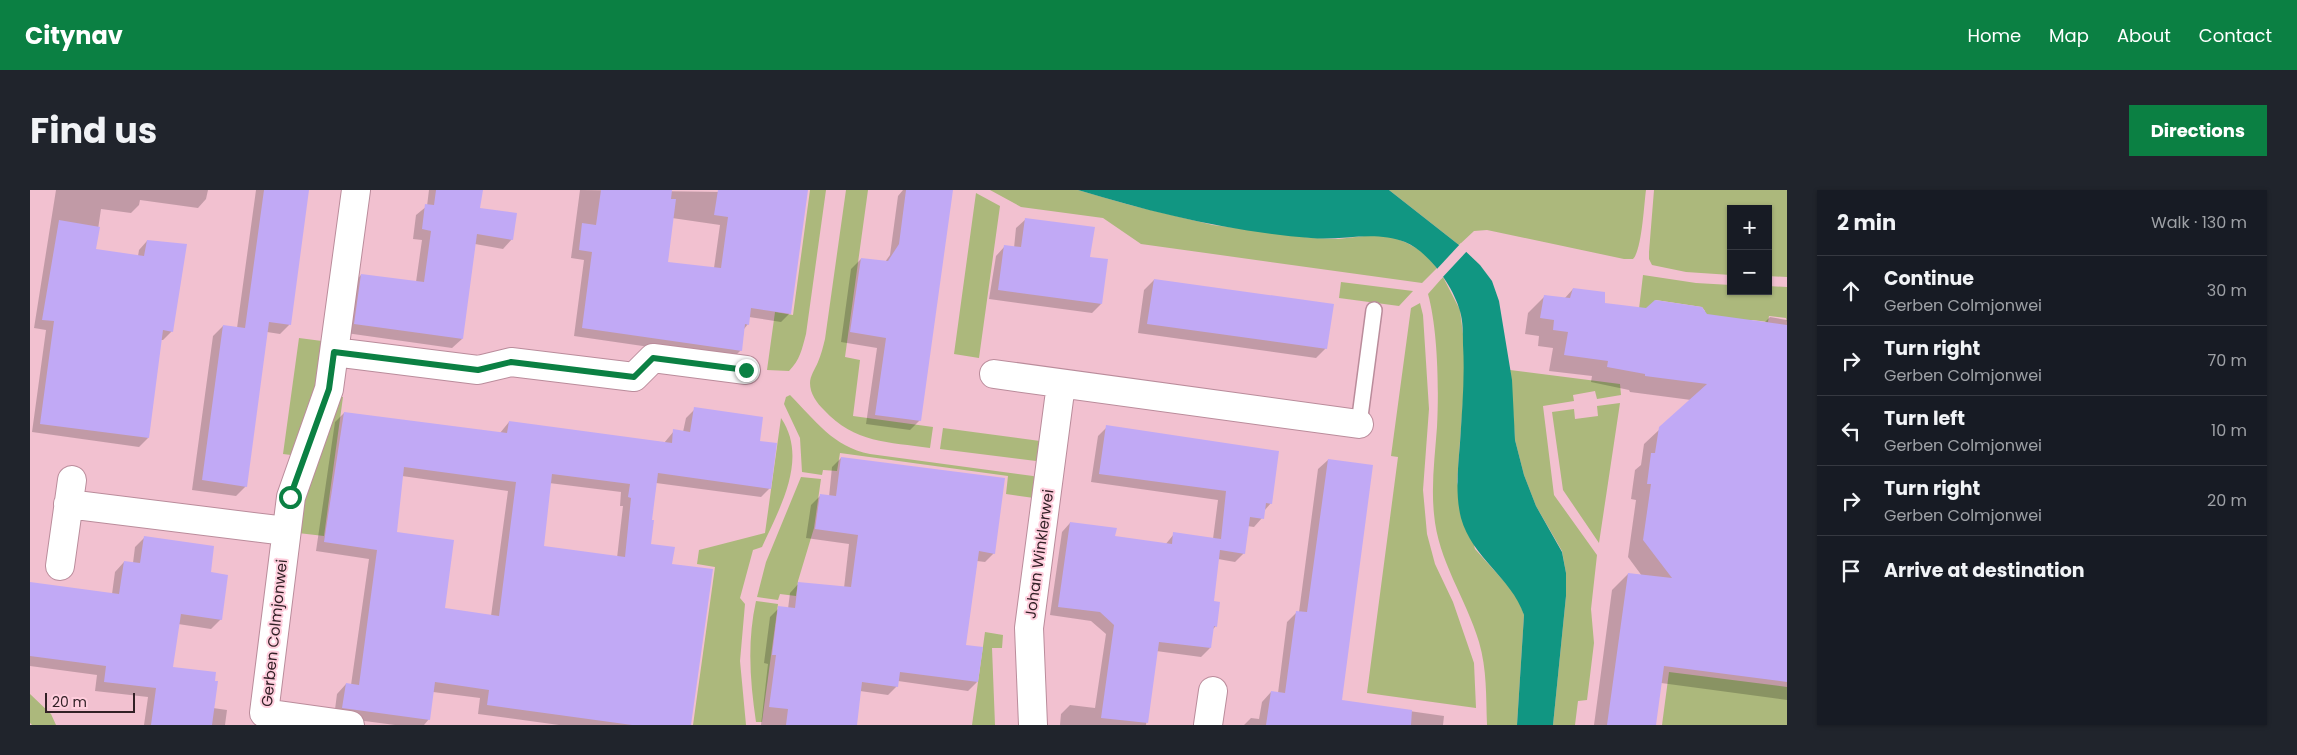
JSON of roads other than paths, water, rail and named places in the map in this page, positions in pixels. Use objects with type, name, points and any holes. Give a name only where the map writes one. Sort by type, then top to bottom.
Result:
[{"type":"street","name":"Gerben Colmjonwei","points":[[350,725],[317,723],[264,713],[290,497],[329,389],[356,190]]},
{"type":"street","points":[[334,352],[478,370],[511,362],[634,377],[653,358],[746,370]]},
{"type":"street","points":[[994,374],[1359,424]]},
{"type":"street","name":"Johan Winklerwei","points":[[1033,725],[1029,628],[1061,384]]},
{"type":"street","points":[[60,566],[70,492],[286,531]]},
{"type":"street","points":[[1208,725],[1213,691]]},
{"type":"lane","points":[[1359,424],[1374,310]]}]
